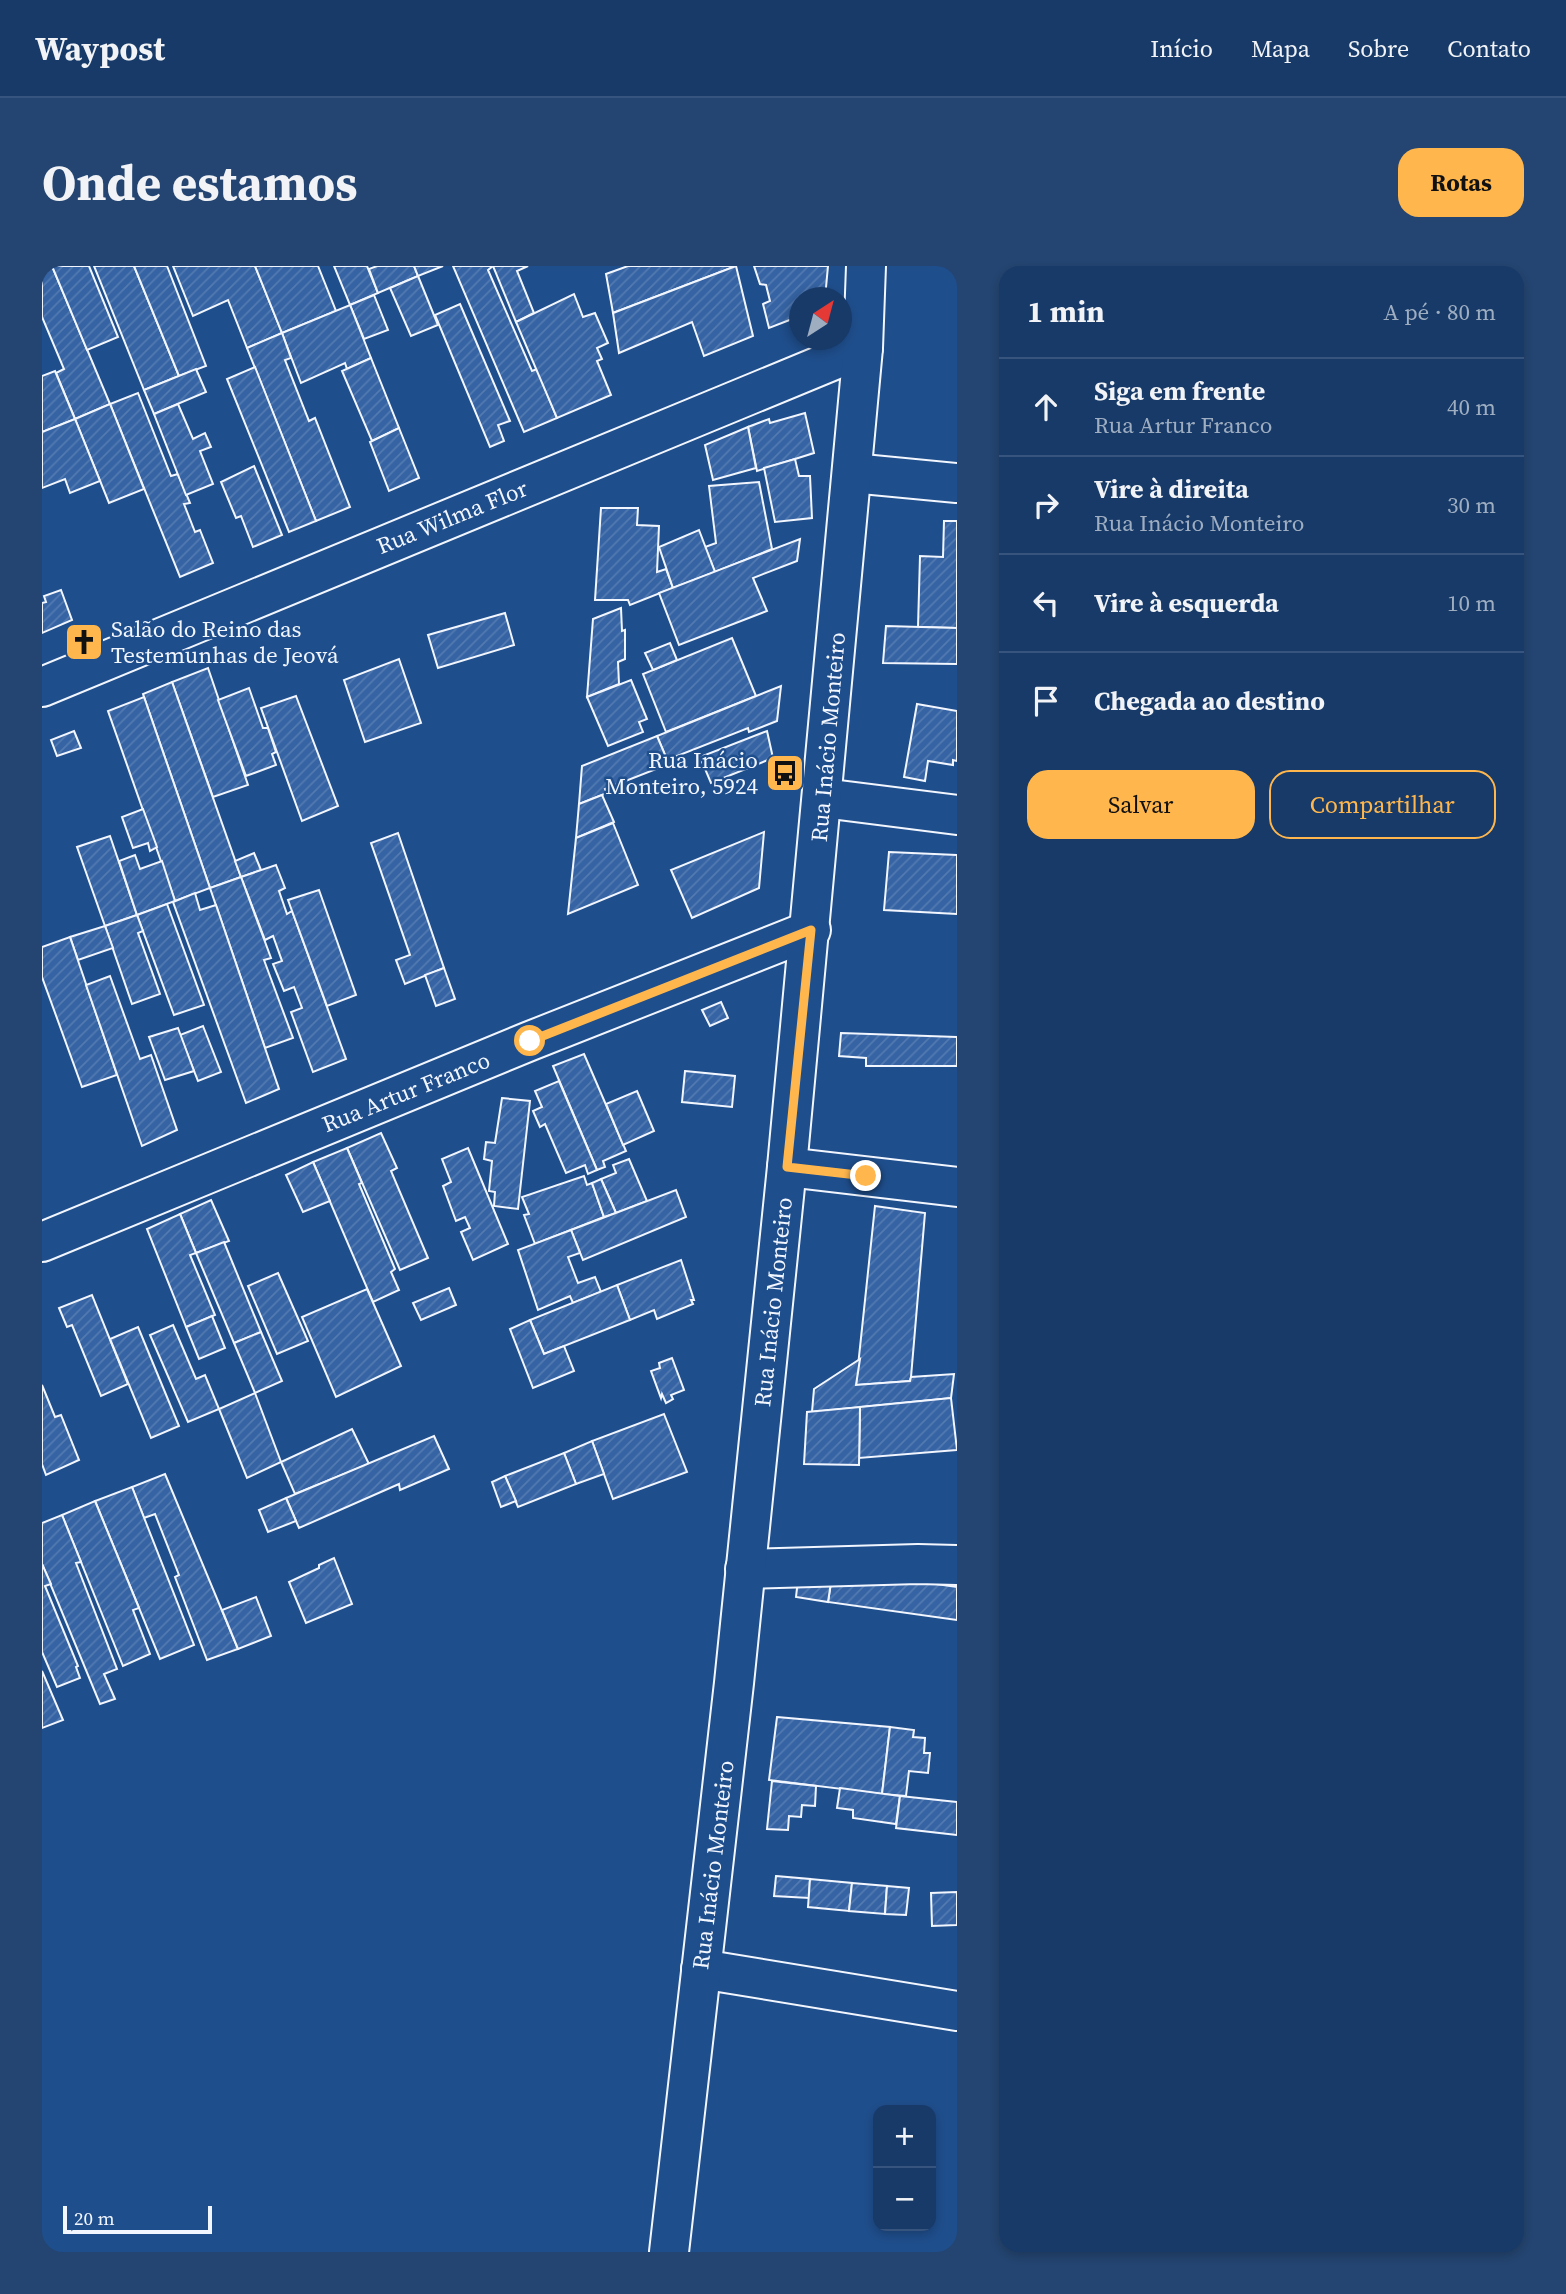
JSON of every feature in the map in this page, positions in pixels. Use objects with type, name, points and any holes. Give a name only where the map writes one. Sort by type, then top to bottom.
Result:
[{"type":"street","name":"Rua Inácio Monteiro","points":[[669,2252],[745,1569],[811,930],[863,348],[866,266]]},
{"type":"street","name":"Rua Wilma Flor","points":[[42,687],[863,348]]},
{"type":"street","points":[[852,473],[957,483]]},
{"type":"street","points":[[823,798],[957,815]]},
{"type":"street","name":"Rua Artur Franco","points":[[42,1242],[530,1041],[811,930]]},
{"type":"street","points":[[787,1167],[957,1187]]},
{"type":"street","points":[[745,1569],[957,1565]]},
{"type":"street","points":[[701,1969],[957,2011]]},
{"type":"building","points":[[42,266],[52,266],[110,404],[75,419],[56,373],[64,369],[42,317]]},
{"type":"building","points":[[52,266],[89,266],[118,337],[87,350]]},
{"type":"building","points":[[94,266],[134,266],[179,376],[144,390]]},
{"type":"building","points":[[134,266],[167,266],[206,366],[179,376]]},
{"type":"building","points":[[173,266],[255,266],[282,333],[247,348],[228,300],[193,316]]},
{"type":"building","points":[[255,266],[318,266],[336,311],[282,333]]},
{"type":"building","points":[[334,266],[367,266],[378,293],[350,305]]},
{"type":"building","points":[[377,266],[414,266],[418,276],[378,293],[369,269]]},
{"type":"building","points":[[414,266],[443,266],[418,276]]},
{"type":"building","points":[[453,266],[493,266],[488,270],[532,371],[537,369],[557,418],[524,432]]},
{"type":"building","points":[[493,266],[528,266],[517,271],[534,313],[516,322]]},
{"type":"building","points":[[628,266],[736,266],[613,313],[606,274]]},
{"type":"building","points":[[736,266],[753,336],[704,356],[692,322],[619,353],[613,313]]},
{"type":"building","points":[[754,266],[828,266],[826,287],[789,287],[789,320],[769,328],[763,304],[770,301],[766,285],[760,284]]},
{"type":"building","points":[[418,276],[438,325],[411,336],[390,288]]},
{"type":"building","points":[[574,294],[583,317],[595,313],[608,343],[597,348],[602,359],[597,361],[611,395],[557,418],[516,322]]},
{"type":"building","points":[[374,295],[388,330],[364,339],[350,305]]},
{"type":"building","points":[[460,304],[510,421],[498,425],[504,441],[490,447],[435,315]]},
{"type":"building","points":[[350,305],[371,358],[347,369],[345,363],[301,383],[282,333]]},
{"type":"building","points":[[282,333],[291,358],[285,360],[309,421],[315,418],[350,507],[316,521],[247,348]]},
{"type":"building","points":[[371,358],[399,428],[372,441],[342,371]]},
{"type":"building","points":[[255,367],[316,521],[289,532],[227,379]]},
{"type":"building","points":[[196,369],[206,392],[154,414],[144,390]]},
{"type":"building","points":[[55,371],[75,419],[42,432],[42,376]]},
{"type":"building","points":[[138,393],[171,476],[178,474],[190,503],[184,504],[195,532],[200,530],[213,563],[180,577],[110,404]]},
{"type":"building","points":[[110,404],[144,489],[109,503],[75,419]]},
{"type":"building","points":[[178,404],[193,439],[205,433],[211,447],[200,451],[213,484],[186,495],[154,414]]},
{"type":"building","points":[[805,413],[814,453],[757,471],[748,427],[769,419],[770,423]]},
{"type":"building","points":[[75,419],[100,481],[70,493],[65,479],[42,488],[42,432]]},
{"type":"building","points":[[748,427],[756,468],[713,480],[705,445]]},
{"type":"building","points":[[399,428],[419,478],[389,491],[370,442]]},
{"type":"building","points":[[795,459],[799,476],[810,476],[812,518],[775,522],[764,468]]},
{"type":"building","points":[[254,466],[282,535],[253,547],[241,516],[236,518],[221,482]]},
{"type":"building","points":[[759,482],[772,549],[715,572],[705,547],[716,543],[709,486]]},
{"type":"building","points":[[601,508],[638,508],[637,525],[659,526],[657,572],[666,569],[673,588],[630,605],[628,600],[595,600]]},
{"type":"building","points":[[944,521],[957,521],[957,628],[918,627],[920,556],[943,557]]},
{"type":"building","points":[[699,530],[715,572],[673,588],[659,547]]},
{"type":"building","points":[[800,539],[797,561],[753,578],[767,611],[679,645],[659,593]]},
{"type":"building","points":[[61,590],[72,620],[42,633],[42,603],[46,602],[44,596]]},
{"type":"building","points":[[621,608],[622,631],[625,630],[625,659],[618,662],[619,684],[587,697],[593,619]]},
{"type":"building","points":[[505,613],[514,645],[438,668],[428,635]]},
{"type":"building","points":[[886,626],[957,628],[957,664],[883,663]]},
{"type":"building","points":[[732,638],[756,696],[666,732],[643,674]]},
{"type":"building","points":[[670,643],[677,660],[653,670],[645,653]]},
{"type":"building","points":[[399,659],[421,723],[365,742],[344,680]]},
{"type":"building","points":[[208,668],[248,785],[213,797],[172,682]]},
{"type":"building","points":[[631,680],[647,719],[639,722],[643,732],[608,746],[587,697]]},
{"type":"building","points":[[172,682],[241,877],[210,888],[143,694]]},
{"type":"building","points":[[781,686],[777,721],[749,732],[748,728],[667,760],[657,736]]},
{"type":"building","points":[[249,688],[263,728],[268,728],[276,752],[272,754],[276,765],[246,776],[218,700]]},
{"type":"building","points":[[296,696],[338,806],[302,821],[261,708]]},
{"type":"building","points":[[144,697],[210,888],[175,901],[108,711]]},
{"type":"building","points":[[917,704],[957,711],[957,761],[953,760],[953,765],[928,761],[925,781],[904,777]]},
{"type":"building","points":[[74,731],[81,748],[57,756],[51,740]]},
{"type":"building","points":[[767,731],[773,758],[711,783],[700,757]]},
{"type":"building","points":[[657,736],[669,764],[605,789],[607,793],[579,804],[582,766]]},
{"type":"building","points":[[602,795],[614,822],[576,838],[579,804]]},
{"type":"building","points":[[143,809],[157,847],[150,851],[148,843],[133,848],[122,817]]},
{"type":"building","points":[[613,823],[638,885],[568,914],[576,838]]},
{"type":"building","points":[[764,832],[759,888],[692,918],[671,870]]},
{"type":"building","points":[[398,833],[444,968],[405,984],[396,960],[410,955],[371,843]]},
{"type":"building","points":[[110,836],[137,915],[105,926],[77,847]]},
{"type":"building","points":[[889,852],[957,855],[957,914],[884,910]]},
{"type":"building","points":[[254,853],[261,870],[241,877],[235,861]]},
{"type":"building","points":[[135,855],[140,869],[162,861],[175,901],[137,915],[119,861]]},
{"type":"building","points":[[276,865],[285,888],[279,891],[287,914],[292,911],[346,1059],[313,1072],[291,1012],[302,1008],[294,987],[284,991],[273,964],[282,961],[273,936],[265,940],[241,877]]},
{"type":"building","points":[[241,877],[271,958],[264,960],[293,1038],[265,1048],[210,888]]},
{"type":"building","points":[[319,890],[356,995],[327,1006],[288,900]]},
{"type":"building","points":[[195,893],[200,910],[216,905],[279,1089],[246,1103],[173,902]]},
{"type":"building","points":[[167,904],[204,1005],[174,1015],[137,915]]},
{"type":"building","points":[[137,915],[143,931],[138,933],[160,994],[132,1004],[105,926]]},
{"type":"building","points":[[105,926],[113,948],[78,960],[70,937]]},
{"type":"building","points":[[70,937],[117,1075],[82,1087],[42,977],[42,947]]},
{"type":"building","points":[[444,968],[455,999],[436,1006],[425,975]]},
{"type":"building","points":[[110,976],[140,1059],[151,1055],[177,1130],[142,1146],[86,985]]},
{"type":"building","points":[[721,1002],[728,1018],[710,1026],[702,1010]]},
{"type":"building","points":[[203,1026],[221,1072],[198,1081],[180,1035]]},
{"type":"building","points":[[178,1028],[194,1071],[165,1080],[149,1037]]},
{"type":"building","points":[[841,1033],[957,1037],[957,1066],[866,1066],[866,1058],[839,1056]]},
{"type":"building","points":[[584,1054],[626,1151],[603,1161],[605,1167],[597,1170],[553,1066]]},
{"type":"building","points":[[685,1071],[735,1076],[732,1107],[682,1102]]},
{"type":"building","points":[[559,1081],[597,1170],[588,1174],[585,1165],[566,1173],[545,1124],[540,1127],[533,1111],[542,1107],[535,1091]]},
{"type":"building","points":[[637,1091],[654,1131],[623,1145],[606,1104]]},
{"type":"building","points":[[502,1098],[530,1101],[518,1209],[494,1206],[495,1192],[489,1191],[492,1161],[484,1159],[486,1142],[495,1143]]},
{"type":"building","points":[[381,1133],[397,1168],[391,1171],[428,1258],[400,1270],[347,1148]]},
{"type":"building","points":[[347,1148],[362,1183],[359,1184],[395,1269],[391,1272],[399,1290],[373,1302],[313,1162]]},
{"type":"building","points":[[468,1148],[508,1244],[473,1260],[461,1232],[470,1228],[465,1217],[456,1221],[443,1186],[451,1182],[442,1159]]},
{"type":"building","points":[[629,1159],[647,1201],[616,1213],[601,1179],[616,1173],[613,1165]]},
{"type":"building","points":[[313,1162],[330,1201],[303,1212],[286,1175]]},
{"type":"building","points":[[584,1176],[587,1185],[592,1183],[604,1217],[535,1244],[524,1215],[529,1214],[522,1197]]},
{"type":"building","points":[[601,1179],[616,1213],[604,1217],[592,1183]]},
{"type":"building","points":[[676,1190],[686,1217],[583,1260],[571,1230]]},
{"type":"building","points":[[211,1200],[229,1241],[196,1253],[180,1214]]},
{"type":"building","points":[[875,1206],[925,1213],[911,1377],[910,1381],[856,1385]]},
{"type":"building","points":[[180,1214],[196,1253],[190,1255],[215,1315],[186,1327],[147,1229]]},
{"type":"building","points":[[571,1230],[580,1253],[568,1257],[578,1283],[595,1277],[601,1292],[573,1303],[570,1296],[538,1310],[518,1250]]},
{"type":"building","points":[[224,1242],[261,1332],[234,1343],[196,1253]]},
{"type":"building","points":[[681,1260],[693,1304],[657,1319],[654,1310],[630,1320],[617,1285]]},
{"type":"building","points":[[278,1273],[308,1341],[277,1354],[248,1286]]},
{"type":"building","points":[[617,1285],[630,1320],[544,1354],[530,1320]]},
{"type":"building","points":[[449,1288],[456,1305],[421,1320],[413,1303]]},
{"type":"building","points":[[367,1289],[401,1366],[336,1397],[302,1317]]},
{"type":"building","points":[[92,1295],[128,1384],[101,1396],[72,1325],[67,1327],[59,1308]]},
{"type":"building","points":[[212,1316],[225,1348],[199,1359],[186,1327]]},
{"type":"building","points":[[530,1320],[544,1354],[564,1346],[574,1371],[533,1388],[510,1329]]},
{"type":"building","points":[[173,1325],[196,1379],[205,1375],[219,1409],[188,1422],[150,1335]]},
{"type":"building","points":[[138,1327],[179,1426],[151,1438],[110,1339]]},
{"type":"building","points":[[261,1332],[282,1381],[255,1393],[234,1343]]},
{"type":"building","points":[[672,1358],[684,1390],[671,1395],[673,1399],[666,1403],[662,1394],[661,1398],[651,1371],[660,1368],[659,1363]]},
{"type":"building","points":[[860,1359],[856,1385],[954,1374],[951,1398],[812,1412],[814,1389]]},
{"type":"building","points":[[42,1385],[55,1417],[61,1415],[79,1460],[46,1475],[42,1464]]},
{"type":"building","points":[[255,1393],[281,1462],[247,1478],[219,1409]]},
{"type":"building","points":[[951,1398],[957,1450],[859,1458],[860,1407]]},
{"type":"building","points":[[860,1407],[859,1465],[804,1464],[807,1412]]},
{"type":"building","points":[[664,1414],[687,1472],[613,1499],[592,1441]]},
{"type":"building","points":[[352,1429],[369,1464],[295,1494],[281,1462]]},
{"type":"building","points":[[434,1436],[449,1469],[400,1490],[399,1484],[299,1528],[286,1498]]},
{"type":"building","points":[[592,1441],[604,1474],[576,1484],[564,1453]]},
{"type":"building","points":[[564,1453],[576,1484],[518,1507],[505,1476]]},
{"type":"building","points":[[165,1474],[238,1649],[207,1660],[175,1577],[179,1575],[155,1514],[144,1518],[132,1487]]},
{"type":"building","points":[[505,1476],[516,1501],[501,1507],[492,1482]]},
{"type":"building","points":[[132,1487],[194,1645],[160,1659],[95,1501]]},
{"type":"building","points":[[286,1498],[296,1521],[268,1532],[259,1510]]},
{"type":"building","points":[[95,1501],[139,1608],[133,1610],[150,1654],[123,1666],[62,1515]]},
{"type":"building","points":[[62,1515],[81,1562],[76,1563],[117,1669],[104,1674],[115,1699],[100,1704],[42,1564],[42,1523]]},
{"type":"building","points":[[334,1558],[352,1604],[306,1623],[289,1582]]},
{"type":"building","points":[[42,1564],[51,1584],[45,1586],[78,1666],[76,1667],[80,1678],[57,1687],[42,1652]]},
{"type":"building","points":[[833,1569],[957,1587],[957,1620],[828,1602]]},
{"type":"building","points":[[799,1571],[832,1576],[828,1602],[796,1597]]},
{"type":"building","points":[[256,1597],[271,1636],[238,1649],[222,1610]]},
{"type":"building","points":[[42,1671],[63,1720],[42,1728]]},
{"type":"building","points":[[777,1717],[890,1727],[882,1794],[769,1780]]},
{"type":"building","points":[[890,1727],[914,1730],[913,1737],[925,1738],[924,1753],[930,1753],[928,1773],[909,1771],[906,1796],[882,1794]]},
{"type":"building","points":[[772,1781],[816,1786],[815,1806],[802,1805],[801,1817],[789,1816],[788,1830],[767,1829]]},
{"type":"building","points":[[840,1788],[900,1796],[896,1824],[853,1818],[853,1810],[837,1808]]},
{"type":"building","points":[[900,1796],[957,1802],[957,1835],[896,1828]]},
{"type":"building","points":[[776,1876],[810,1879],[809,1898],[774,1896]]},
{"type":"building","points":[[810,1879],[852,1883],[849,1911],[808,1907]]},
{"type":"building","points":[[852,1883],[887,1886],[885,1914],[849,1911]]},
{"type":"building","points":[[887,1886],[909,1888],[906,1915],[885,1914]]},
{"type":"building","points":[[957,1892],[957,1925],[932,1926],[931,1893]]},
{"type":"place","name":"Salão do Reino das Testemunhas de Jeová","points":[[84,642]]},
{"type":"place","name":"Rua Inácio Monteiro, 5924","points":[[785,773]]},
{"type":"route","points":[[530,1041],[811,930],[787,1167],[866,1176]]}]
